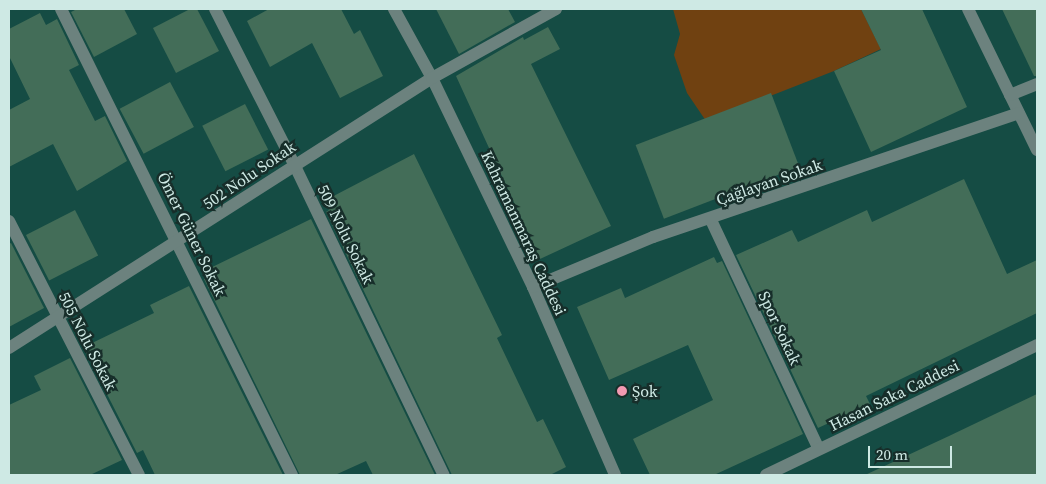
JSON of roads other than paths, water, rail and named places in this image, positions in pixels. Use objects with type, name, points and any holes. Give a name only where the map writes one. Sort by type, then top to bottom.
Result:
[{"type":"street","name":"Ömer Güner Sokak","points":[[61,9],[292,475]]},
{"type":"street","name":"509 Nolu Sokak","points":[[215,9],[294,164],[444,475]]},
{"type":"street","name":"Kahramanmaraş Caddesi","points":[[394,9],[432,78],[532,287],[615,475]]},
{"type":"street","name":"502 Nolu Sokak","points":[[9,348],[178,242],[294,164],[432,78],[556,9]]},
{"type":"street","points":[[968,9],[1037,150]]},
{"type":"street","points":[[1010,95],[1037,84]]},
{"type":"street","name":"Çağlayan Sokak","points":[[532,287],[653,237],[711,220],[1018,113]]},
{"type":"street","name":"505 Nolu Sokak","points":[[9,220],[139,475]]},
{"type":"street","name":"Spor Sokak","points":[[711,220],[820,449]]},
{"type":"street","name":"Hasan Saka Caddesi","points":[[766,475],[1037,345]]},
{"type":"place","name":"Şok","points":[[622,391]]}]
